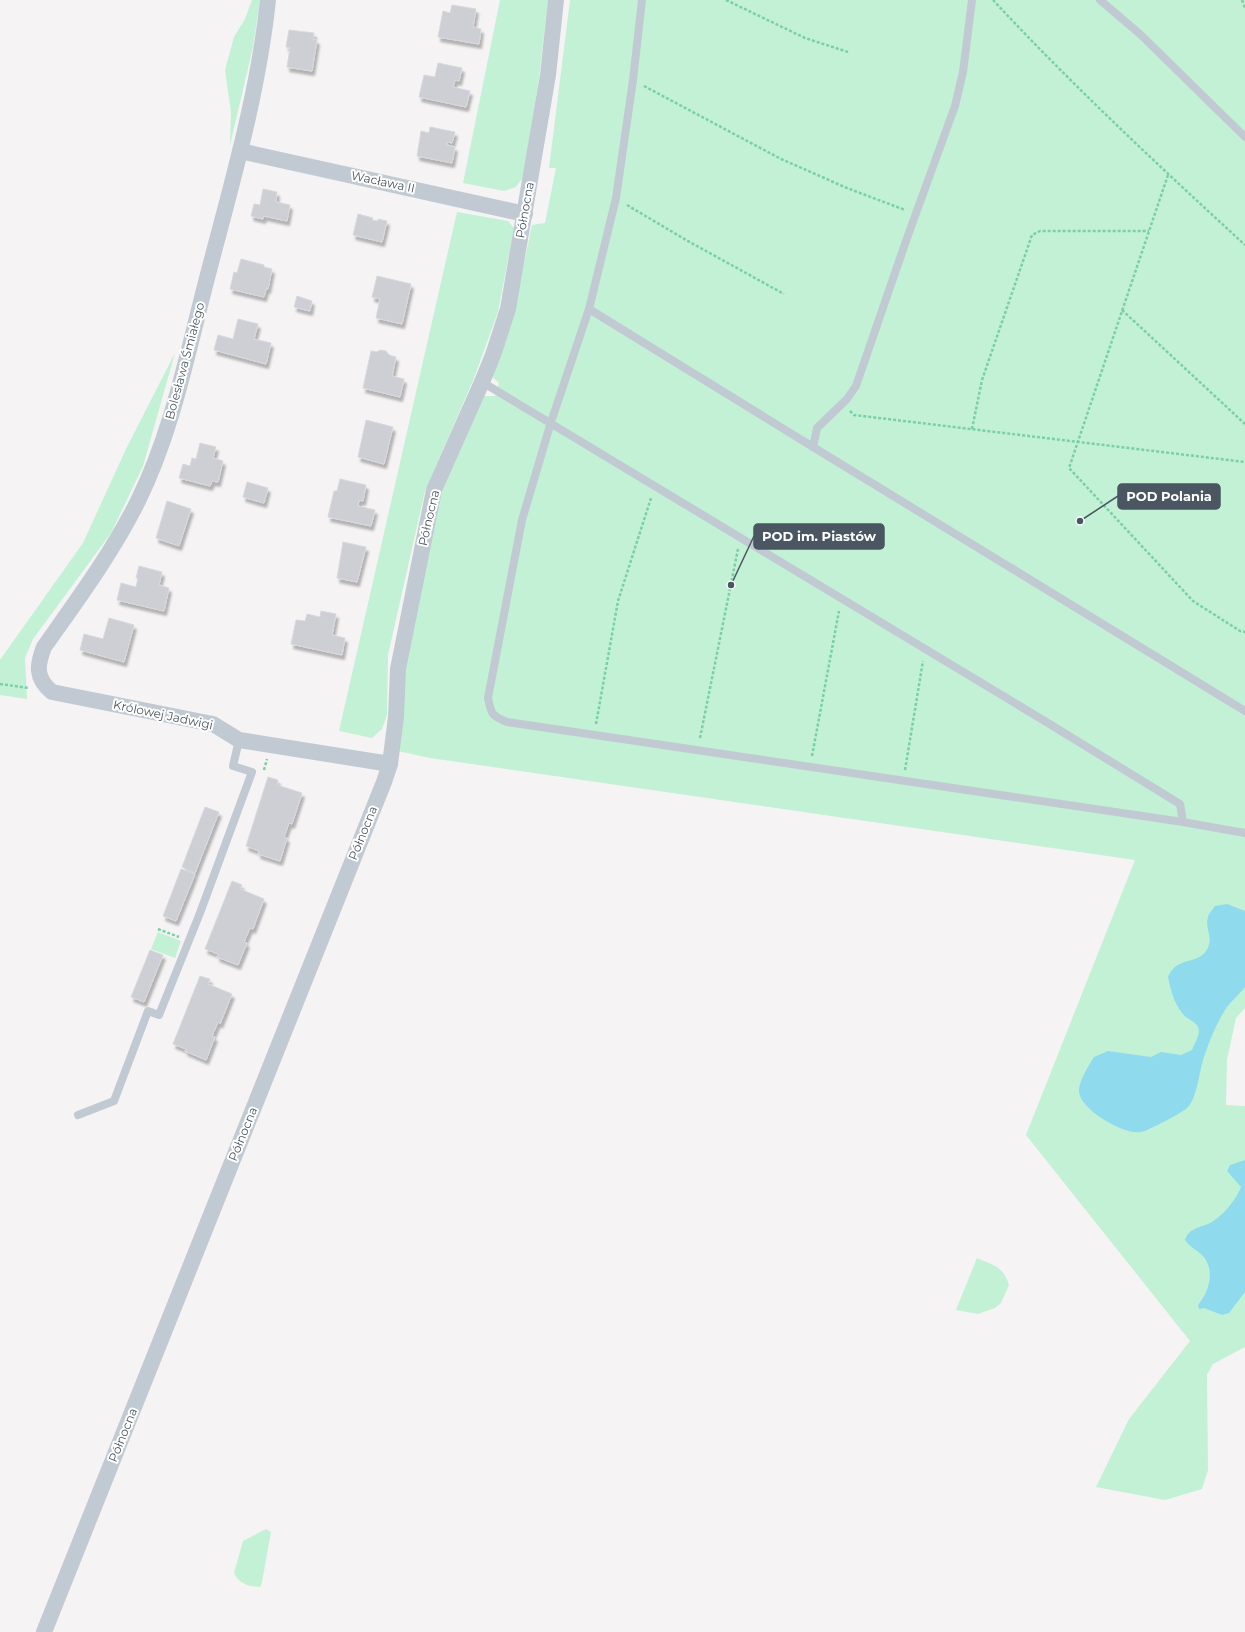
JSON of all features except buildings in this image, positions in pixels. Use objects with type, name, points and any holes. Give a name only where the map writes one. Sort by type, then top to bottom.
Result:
[{"type":"street","name":"Bolesława Śmiałego","points":[[52,692],[43,685],[40,676],[39,670],[44,647],[99,569],[138,500],[153,468],[174,405],[240,151],[264,33],[268,0]]},
{"type":"street","name":"Północna","points":[[44,1632],[390,764],[396,717],[398,669],[434,490],[482,382],[508,309],[548,74],[556,0]]},
{"type":"street","name":"Wacława II","points":[[240,151],[525,214]]},
{"type":"street","name":"Królowej Jadwigi","points":[[52,692],[213,724],[239,740],[390,764]]},
{"type":"lane","points":[[642,0],[633,80],[616,198],[589,308],[551,422],[522,520],[488,698],[490,712],[496,717],[507,722],[1183,822],[1245,833]]},
{"type":"lane","points":[[813,447],[817,428],[843,403],[856,386],[955,106],[963,72],[972,0]]},
{"type":"lane","points":[[1100,0],[1141,35],[1245,137]]},
{"type":"lane","points":[[589,308],[1245,711]]},
{"type":"lane","points":[[482,382],[551,422],[925,648],[1180,804],[1183,822]]},
{"type":"lane","points":[[78,1115],[114,1101],[148,1011],[160,1015],[200,913],[252,772],[233,766],[239,740]]},
{"type":"path","points":[[726,0],[805,38],[848,52]]},
{"type":"path","points":[[993,0],[1052,63],[1168,175],[1245,245]]},
{"type":"path","points":[[1242,0],[1245,8]]},
{"type":"path","points":[[633,80],[781,159],[847,188],[916,214]]},
{"type":"path","points":[[1168,175],[1069,468],[1193,601],[1240,631],[1245,632]]},
{"type":"path","points":[[616,198],[686,240],[784,294]]},
{"type":"path","points":[[972,429],[982,380],[1032,235],[1040,231],[1149,231]]},
{"type":"path","points":[[1122,310],[1245,424]]},
{"type":"path","points":[[843,403],[854,415],[1245,462]]},
{"type":"path","points":[[594,734],[618,601],[655,485]]},
{"type":"path","points":[[697,750],[740,537]]},
{"type":"path","points":[[810,766],[842,598]]},
{"type":"path","points":[[903,781],[925,648]]},
{"type":"path","points":[[0,684],[52,692]]},
{"type":"green space","points":[[252,0],[260,0],[253,47],[230,145],[231,112],[225,70],[234,37],[245,19]]},
{"type":"green space","points":[[500,0],[548,0],[539,78],[524,176],[516,187],[504,191],[463,183]]},
{"type":"green space","points":[[570,0],[1245,0],[1245,1008],[1236,1018],[1227,1060],[1226,1105],[1245,1106],[1245,1347],[1213,1364],[1207,1375],[1208,1470],[1202,1489],[1165,1500],[1096,1487],[1129,1419],[1190,1341],[1026,1135],[1135,860],[430,758],[398,751],[404,677],[440,496],[484,396],[495,396],[499,383],[492,377],[515,307],[532,225],[545,223],[556,168],[549,168]]},
{"type":"green space","points":[[457,212],[508,221],[514,228],[498,312],[474,378],[425,491],[388,655],[387,715],[382,729],[372,738],[339,731]]},
{"type":"green space","points":[[175,353],[143,466],[111,533],[33,639],[25,658],[27,699],[0,695],[0,660],[83,543],[126,449]]},
{"type":"green space","points":[[158,932],[181,941],[175,958],[151,949]]},
{"type":"green space","points":[[977,1258],[1001,1270],[1009,1285],[1001,1303],[995,1308],[978,1314],[956,1310]]},
{"type":"green space","points":[[266,1529],[271,1532],[262,1582],[260,1587],[248,1585],[241,1582],[234,1573],[243,1541]]},
{"type":"water","points":[[1227,904],[1245,911],[1245,987],[1227,1007],[1214,1031],[1203,1060],[1194,1097],[1187,1108],[1148,1130],[1136,1132],[1119,1128],[1092,1111],[1080,1097],[1079,1090],[1085,1073],[1094,1057],[1108,1051],[1151,1057],[1161,1052],[1181,1055],[1192,1050],[1197,1039],[1199,1028],[1185,1016],[1177,1006],[1168,977],[1177,966],[1203,955],[1210,942],[1207,921],[1210,913],[1215,906]]},
{"type":"water","points":[[1245,1160],[1245,1292],[1229,1313],[1222,1315],[1204,1308],[1199,1309],[1198,1305],[1206,1293],[1210,1280],[1209,1266],[1201,1254],[1190,1246],[1185,1240],[1189,1233],[1198,1227],[1215,1220],[1232,1203],[1241,1187],[1227,1171],[1230,1165]]},
{"type":"place","name":"POD Polania","points":[[1080,521]]},
{"type":"place","name":"POD im. Piastów","points":[[731,585]]}]
